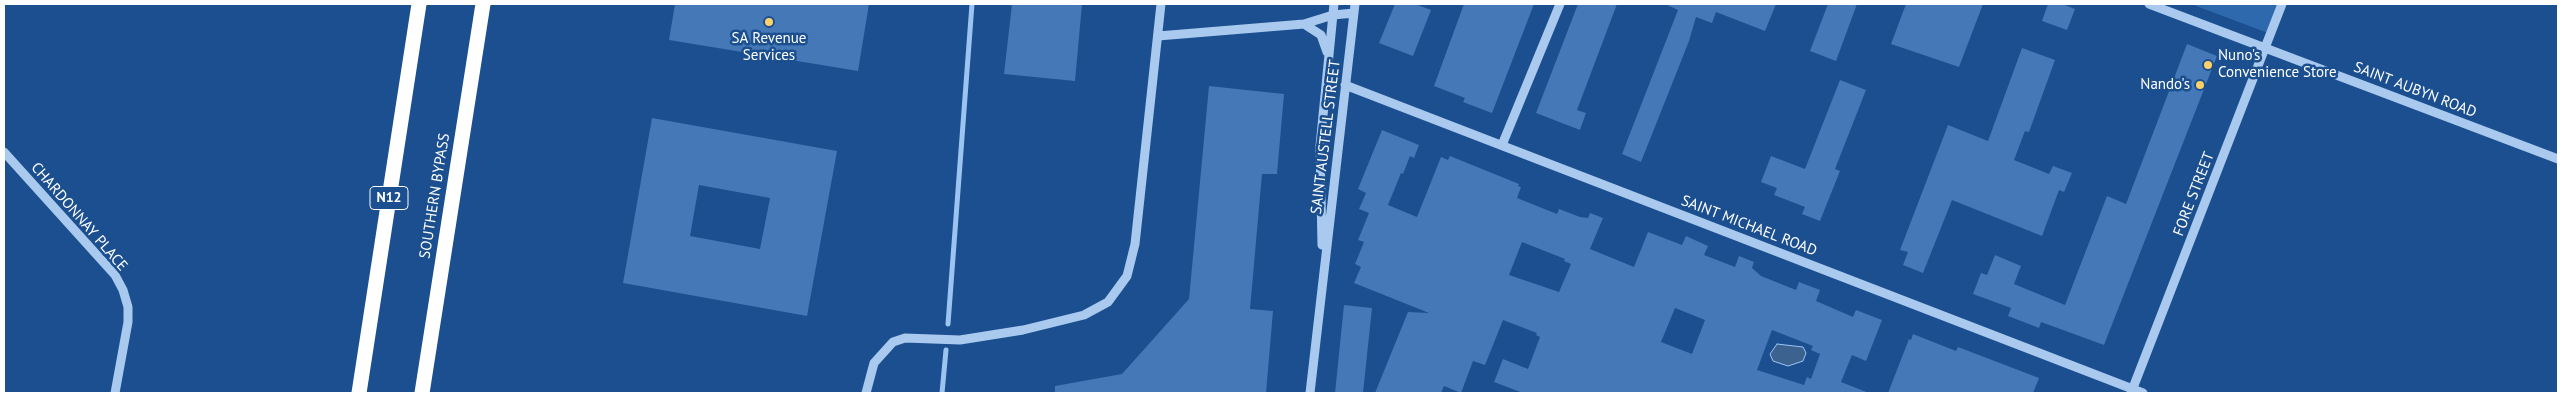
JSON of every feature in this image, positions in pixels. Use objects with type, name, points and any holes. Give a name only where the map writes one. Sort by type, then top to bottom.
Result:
[{"type":"highway","name":"N12","points":[[359,393],[419,4]]},
{"type":"highway","name":"SOUTHERN BYPASS","points":[[422,393],[483,4]]},
{"type":"street","points":[[866,393],[874,363],[893,342],[905,338],[960,340],[1022,330],[1084,315],[1108,302],[1127,276],[1135,244],[1161,4]]},
{"type":"street","name":"SAINT AUSTELL STREET","points":[[1322,272],[1320,146],[1334,4]]},
{"type":"street","name":"SAINT AUSTELL STREET","points":[[1310,393],[1322,272],[1336,176],[1355,4]]},
{"type":"street","points":[[1502,145],[1560,4]]},
{"type":"street","name":"SAINT AUBYN ROAD","points":[[2149,4],[2558,159]]},
{"type":"street","name":"FORE STREET","points":[[2132,391],[2282,4]]},
{"type":"street","points":[[1158,36],[1304,24],[1333,15],[1354,14]]},
{"type":"street","points":[[1304,24],[1321,35],[1324,40],[1328,73]]},
{"type":"street","name":"SAINT MICHAEL ROAD","points":[[1345,85],[2132,391],[2143,393]]},
{"type":"street","name":"CHARDONNAY PLACE","points":[[4,152],[115,275],[123,290],[128,307],[128,322],[115,393]]},
{"type":"shaded area","points":[[2191,4],[2280,4],[2268,33]]},
{"type":"shaded area","points":[[1777,344],[1803,347],[1806,353],[1803,361],[1788,366],[1773,361],[1770,354]]},
{"type":"building","name":"SA Revenue Services","points":[[675,4],[869,4],[858,71],[669,40]]},
{"type":"building","points":[[1012,4],[1082,4],[1075,81],[1004,74]]},
{"type":"building","points":[[1395,4],[1415,4],[1431,10],[1413,56],[1379,43]]},
{"type":"building","points":[[1464,4],[1534,4],[1492,113],[1463,102],[1465,98],[1434,86]]},
{"type":"building","points":[[1578,4],[1617,4],[1577,110],[1586,113],[1580,130],[1536,113]]},
{"type":"building","points":[[1665,4],[1776,4],[1765,31],[1716,12],[1712,23],[1696,17],[1689,41],[1641,162],[1622,154],[1678,10]]},
{"type":"building","points":[[1828,4],[1857,4],[1836,61],[1810,51]]},
{"type":"building","points":[[1906,4],[1983,4],[1959,67],[1891,44]]},
{"type":"building","points":[[2048,4],[2062,4],[2075,9],[2067,30],[2042,21]]},
{"type":"building","points":[[2187,44],[2217,56],[2104,345],[2041,322],[2039,328],[2008,316],[2011,308],[1973,294],[1981,273],[1987,275],[1995,255],[2021,266],[2014,284],[2065,305],[2107,196],[2126,204]]},
{"type":"building","points":[[2022,48],[2055,60],[2029,132],[2025,131],[2014,160],[2049,174],[2053,166],[2072,173],[2064,192],[2059,190],[2042,236],[1952,200],[1923,273],[1903,265],[1908,252],[1900,250],[1948,125],[1988,141]]},
{"type":"building","points":[[1840,80],[1866,90],[1835,169],[1840,171],[1820,221],[1802,214],[1805,207],[1774,195],[1777,188],[1761,182],[1771,156],[1805,169]]},
{"type":"building","points":[[1209,86],[1284,94],[1277,174],[1262,174],[1250,309],[1273,311],[1266,393],[1055,393],[1055,386],[1122,374],[1189,299]]},
{"type":"building","points":[[652,118],[837,151],[807,316],[623,283]],"holes":[[[699,185],[770,198],[760,249],[690,236]]]},
{"type":"building","points":[[1382,130],[1419,145],[1414,158],[1410,156],[1403,174],[1401,173],[1388,205],[1417,217],[1441,157],[1448,160],[1450,156],[1519,184],[1518,186],[1521,187],[1517,198],[1557,214],[1559,209],[1580,217],[1588,218],[1590,213],[1603,218],[1590,249],[1634,267],[1648,232],[1682,245],[1686,236],[1708,246],[1704,255],[1735,267],[1739,256],[1754,262],[1752,268],[1761,276],[1796,290],[1799,282],[1820,290],[1816,301],[1853,317],[1856,310],[1882,320],[1866,361],[1852,355],[1841,382],[1869,393],[1523,393],[1494,382],[1503,359],[1528,369],[1540,337],[1536,335],[1537,333],[1503,320],[1485,365],[1473,361],[1461,393],[1444,386],[1441,393],[1375,393],[1408,312],[1429,313],[1354,283],[1361,267],[1355,264],[1364,242],[1358,240],[1369,213],[1359,209],[1366,193],[1358,189]],"holes":[[[1522,242],[1565,259],[1564,261],[1571,264],[1559,292],[1509,275]],[[1675,308],[1705,320],[1692,354],[1661,342]],[[1772,330],[1813,346],[1811,350],[1820,354],[1811,379],[1807,377],[1804,385],[1757,370]]]},
{"type":"building","points":[[1344,305],[1372,308],[1363,393],[1335,393]]},
{"type":"building","points":[[1913,334],[1956,351],[1958,347],[2039,378],[2033,393],[1888,393],[1909,339],[1911,340]]},
{"type":"waterway","points":[[948,324],[972,4]]},
{"type":"waterway","points":[[942,393],[946,350]]},
{"type":"place","name":"SA Revenue Services","points":[[769,22]]},
{"type":"place","name":"Nuno's Convenience Store","points":[[2208,65]]},
{"type":"place","name":"Nando's","points":[[2200,85]]}]
